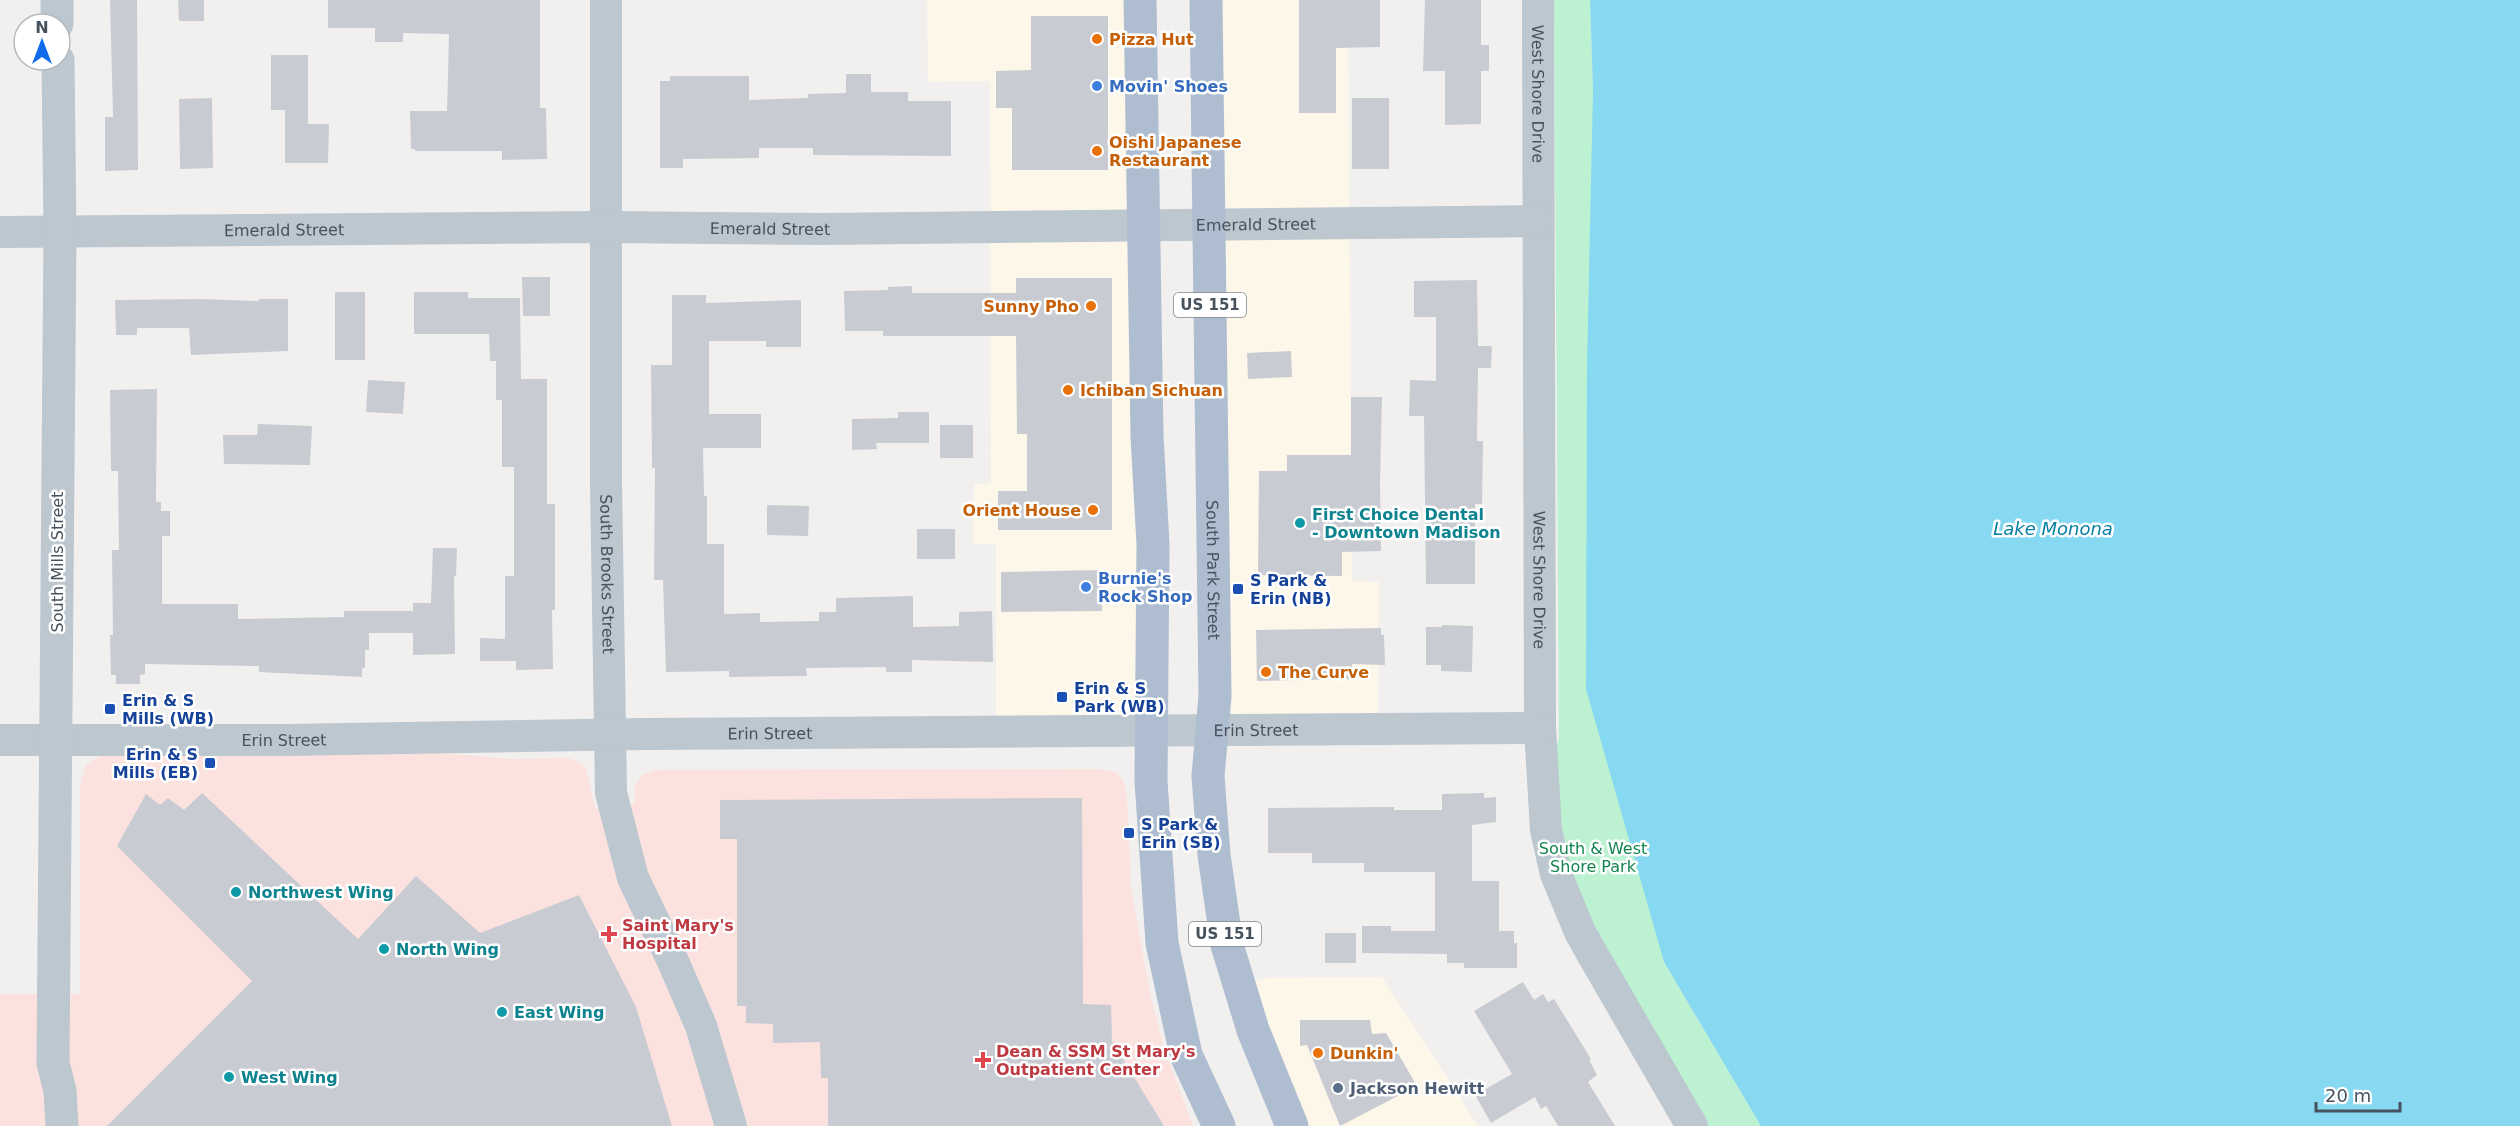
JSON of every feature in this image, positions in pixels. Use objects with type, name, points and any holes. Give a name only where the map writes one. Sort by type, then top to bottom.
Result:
[{"type":"main road","points":[[1140,0],[1147,436],[1154,544],[1151,782],[1162,943],[1186,1055],[1218,1126]]},
{"type":"main road","name":"South Park Street","points":[[1206,0],[1215,696],[1210,731],[1208,776],[1214,855],[1227,945],[1253,1030],[1292,1126]]},
{"type":"street","name":"South Brooks Street","points":[[606,0],[606,482],[611,793],[633,878],[701,1026],[731,1126]]},
{"type":"street","name":"West Shore Drive","points":[[1538,0],[1540,728],[1546,830],[1556,874],[1580,932],[1692,1126]]},
{"type":"street","name":"South Mills Street","points":[[58,72],[60,232],[53,1063],[60,1091],[62,1126]]},
{"type":"street","name":"Emerald Street","points":[[0,232],[607,227],[823,229],[1538,221]]},
{"type":"street","name":"Erin Street","points":[[0,740],[286,740],[610,735],[1540,728]]},
{"type":"street","name":"South Mills Street","points":[[39,1126],[41,1103],[53,1063]]},
{"type":"shaded area","points":[[927,0],[1140,0],[1152,731],[996,732],[996,544],[973,544],[974,485],[991,483],[990,81],[928,82]]},
{"type":"shaded area","points":[[1207,0],[1348,0],[1352,581],[1379,582],[1378,729],[1210,731]]},
{"type":"shaded area","name":"Saint Mary's Hospital","points":[[440,753],[512,759],[568,758],[580,762],[586,768],[595,808],[634,803],[635,786],[642,775],[656,770],[1097,769],[1116,772],[1123,780],[1127,795],[1131,888],[1150,993],[1165,1051],[1193,1126],[0,1126],[0,994],[80,994],[80,785],[86,765],[102,755]]},
{"type":"shaded area","points":[[1382,977],[1478,1126],[1292,1126],[1239,984],[1266,978]]},
{"type":"green space","name":"South & West Shore Park","points":[[1554,0],[1590,0],[1593,90],[1664,962],[1761,1126],[1692,1126],[1594,957],[1542,790],[1559,738]]},
{"type":"water","name":"Lake Monona","points":[[1590,0],[2520,0],[2520,1126],[1761,1126],[1664,962],[1586,689],[1587,367],[1593,90]]},
{"type":"building","points":[[110,0],[137,0],[138,170],[105,171],[105,117],[113,117]]},
{"type":"building","points":[[178,0],[204,0],[204,21],[179,21]]},
{"type":"building","points":[[328,0],[540,0],[540,108],[546,108],[547,159],[502,160],[502,151],[415,151],[411,149],[410,111],[447,111],[449,34],[403,33],[403,42],[375,42],[375,28],[328,28]]},
{"type":"building","points":[[1299,0],[1380,0],[1380,47],[1336,48],[1336,113],[1299,113]]},
{"type":"building","points":[[1425,0],[1481,0],[1481,45],[1489,45],[1489,71],[1481,71],[1481,124],[1445,125],[1445,71],[1423,71]]},
{"type":"building","points":[[1031,16],[1108,16],[1108,170],[1012,170],[1012,108],[996,108],[996,71],[1031,70]]},
{"type":"building","points":[[271,55],[308,55],[308,124],[329,124],[328,163],[285,163],[285,110],[271,110]]},
{"type":"building","points":[[846,74],[871,74],[871,92],[908,92],[908,101],[951,101],[951,156],[813,155],[813,148],[759,148],[759,158],[683,159],[683,168],[660,168],[660,81],[670,81],[670,76],[749,76],[749,100],[808,98],[808,94],[846,93]]},
{"type":"building","points":[[212,98],[213,168],[180,169],[179,99]]},
{"type":"building","points":[[1352,98],[1389,98],[1389,169],[1352,169]]},
{"type":"building","points":[[522,277],[550,277],[550,316],[523,316]]},
{"type":"building","points":[[1016,278],[1112,278],[1112,530],[998,530],[998,491],[1027,491],[1027,434],[1017,434],[1016,336],[883,336],[883,331],[845,331],[844,291],[888,290],[888,287],[912,286],[912,293],[1016,293]]},
{"type":"building","points":[[1477,280],[1478,346],[1492,346],[1491,368],[1478,368],[1477,441],[1483,441],[1482,504],[1475,504],[1475,584],[1426,584],[1424,416],[1409,416],[1410,380],[1436,381],[1436,317],[1414,317],[1414,281]]},
{"type":"building","points":[[335,292],[365,292],[365,360],[335,360]]},
{"type":"building","points":[[414,292],[468,292],[468,298],[520,298],[521,379],[547,379],[547,504],[555,504],[553,669],[516,670],[516,661],[480,661],[480,638],[505,639],[505,576],[514,576],[514,467],[502,467],[502,400],[496,400],[496,361],[490,361],[489,334],[414,334]]},
{"type":"building","points":[[672,295],[706,295],[706,303],[801,300],[801,347],[766,347],[766,341],[709,341],[709,414],[761,414],[761,448],[703,448],[704,496],[707,496],[707,544],[724,544],[724,614],[760,613],[760,622],[819,621],[819,612],[836,612],[836,598],[913,596],[913,627],[959,626],[959,612],[992,611],[993,662],[912,660],[912,672],[886,672],[886,667],[806,668],[807,676],[729,677],[729,671],[666,672],[663,580],[654,580],[655,468],[652,468],[651,365],[672,365]]},
{"type":"building","points":[[259,299],[288,299],[288,351],[191,355],[189,328],[137,328],[137,335],[116,335],[115,300],[259,301]]},
{"type":"building","points":[[1291,351],[1292,377],[1248,379],[1247,353]]},
{"type":"building","points":[[368,380],[405,382],[403,414],[366,412]]},
{"type":"building","points":[[157,389],[156,502],[161,502],[161,511],[170,511],[170,536],[162,536],[162,604],[238,604],[238,619],[344,617],[344,611],[413,611],[413,603],[431,603],[433,548],[457,548],[456,576],[454,576],[455,654],[413,655],[413,633],[369,633],[369,650],[365,650],[365,668],[362,668],[362,677],[259,672],[259,666],[145,664],[145,674],[140,675],[140,684],[116,684],[116,675],[111,675],[110,635],[113,635],[112,550],[119,550],[118,471],[111,471],[110,390]]},
{"type":"building","name":"First Choice Dental - Downtown Madison","points":[[1351,397],[1382,397],[1381,551],[1342,552],[1342,576],[1258,575],[1259,471],[1287,471],[1287,455],[1351,455]]},
{"type":"building","points":[[898,412],[929,412],[929,443],[876,443],[877,449],[852,450],[852,419],[898,418]]},
{"type":"building","points":[[258,424],[312,426],[310,465],[224,464],[223,435],[257,435]]},
{"type":"building","points":[[940,425],[973,425],[973,458],[940,458]]},
{"type":"building","points":[[767,505],[809,506],[808,536],[767,535]]},
{"type":"building","points":[[917,529],[955,529],[955,559],[917,559]]},
{"type":"building","points":[[1102,570],[1102,611],[1001,612],[1001,572]]},
{"type":"building","points":[[1442,625],[1473,626],[1472,672],[1441,671],[1441,665],[1426,665],[1426,627],[1442,627]]},
{"type":"building","points":[[1381,628],[1381,635],[1384,635],[1385,665],[1352,664],[1353,679],[1257,681],[1256,630]]},
{"type":"building","points":[[202,793],[358,939],[416,876],[480,933],[579,895],[636,1007],[672,1126],[107,1126],[252,981],[117,846],[146,794],[160,805],[168,798],[184,810]]},
{"type":"building","points":[[1484,793],[1484,798],[1496,797],[1496,822],[1472,825],[1472,881],[1499,881],[1499,931],[1514,931],[1514,943],[1517,943],[1517,968],[1464,968],[1464,963],[1447,963],[1447,954],[1362,953],[1362,926],[1391,926],[1391,931],[1435,931],[1435,872],[1364,872],[1364,863],[1312,863],[1312,853],[1268,853],[1268,808],[1394,807],[1394,810],[1442,810],[1442,794]]},
{"type":"building","points":[[1082,798],[1083,1004],[1111,1005],[1112,1041],[1164,1126],[828,1126],[828,1078],[821,1078],[820,1042],[773,1043],[773,1024],[746,1023],[746,1006],[737,1006],[737,839],[720,839],[720,800]]},
{"type":"building","points":[[1325,933],[1356,933],[1356,963],[1325,963]]},
{"type":"building","points":[[1523,982],[1534,1000],[1543,994],[1548,1002],[1554,999],[1591,1059],[1589,1060],[1597,1075],[1588,1082],[1615,1126],[1558,1126],[1546,1106],[1541,1109],[1535,1097],[1491,1123],[1475,1095],[1512,1074],[1474,1011]]},
{"type":"building","points":[[1300,1020],[1370,1020],[1372,1034],[1386,1033],[1417,1086],[1340,1126],[1307,1045],[1300,1046]]},
{"type":"place","name":"Pizza Hut","points":[[1097,39]]},
{"type":"place","name":"Movin' Shoes","points":[[1097,86]]},
{"type":"place","name":"Oishi Japanese Restaurant","points":[[1097,151]]},
{"type":"place","name":"Sunny Pho","points":[[1091,306]]},
{"type":"place","name":"Ichiban Sichuan","points":[[1068,390]]},
{"type":"place","name":"Orient House","points":[[1093,510]]},
{"type":"place","name":"First Choice Dental - Downtown Madison","points":[[1300,523]]},
{"type":"place","name":"Burnie's Rock Shop","points":[[1086,587]]},
{"type":"place","name":"S Park & Erin (NB)","points":[[1238,589]]},
{"type":"place","name":"The Curve","points":[[1266,672]]},
{"type":"place","name":"Erin & S Park (WB)","points":[[1062,697]]},
{"type":"place","name":"Erin & S Mills (WB)","points":[[110,709]]},
{"type":"place","name":"Erin & S Mills (EB)","points":[[210,763]]},
{"type":"place","name":"S Park & Erin (SB)","points":[[1129,833]]},
{"type":"place","name":"Northwest Wing","points":[[236,892]]},
{"type":"place","name":"Saint Mary's Hospital","points":[[609,934]]},
{"type":"place","name":"North Wing","points":[[384,949]]},
{"type":"place","name":"East Wing","points":[[502,1012]]},
{"type":"place","name":"Dunkin'","points":[[1318,1053]]},
{"type":"place","name":"Dean & SSM St Mary's Outpatient Center","points":[[983,1060]]},
{"type":"place","name":"West Wing","points":[[229,1077]]},
{"type":"place","name":"Jackson Hewitt","points":[[1338,1088]]}]
